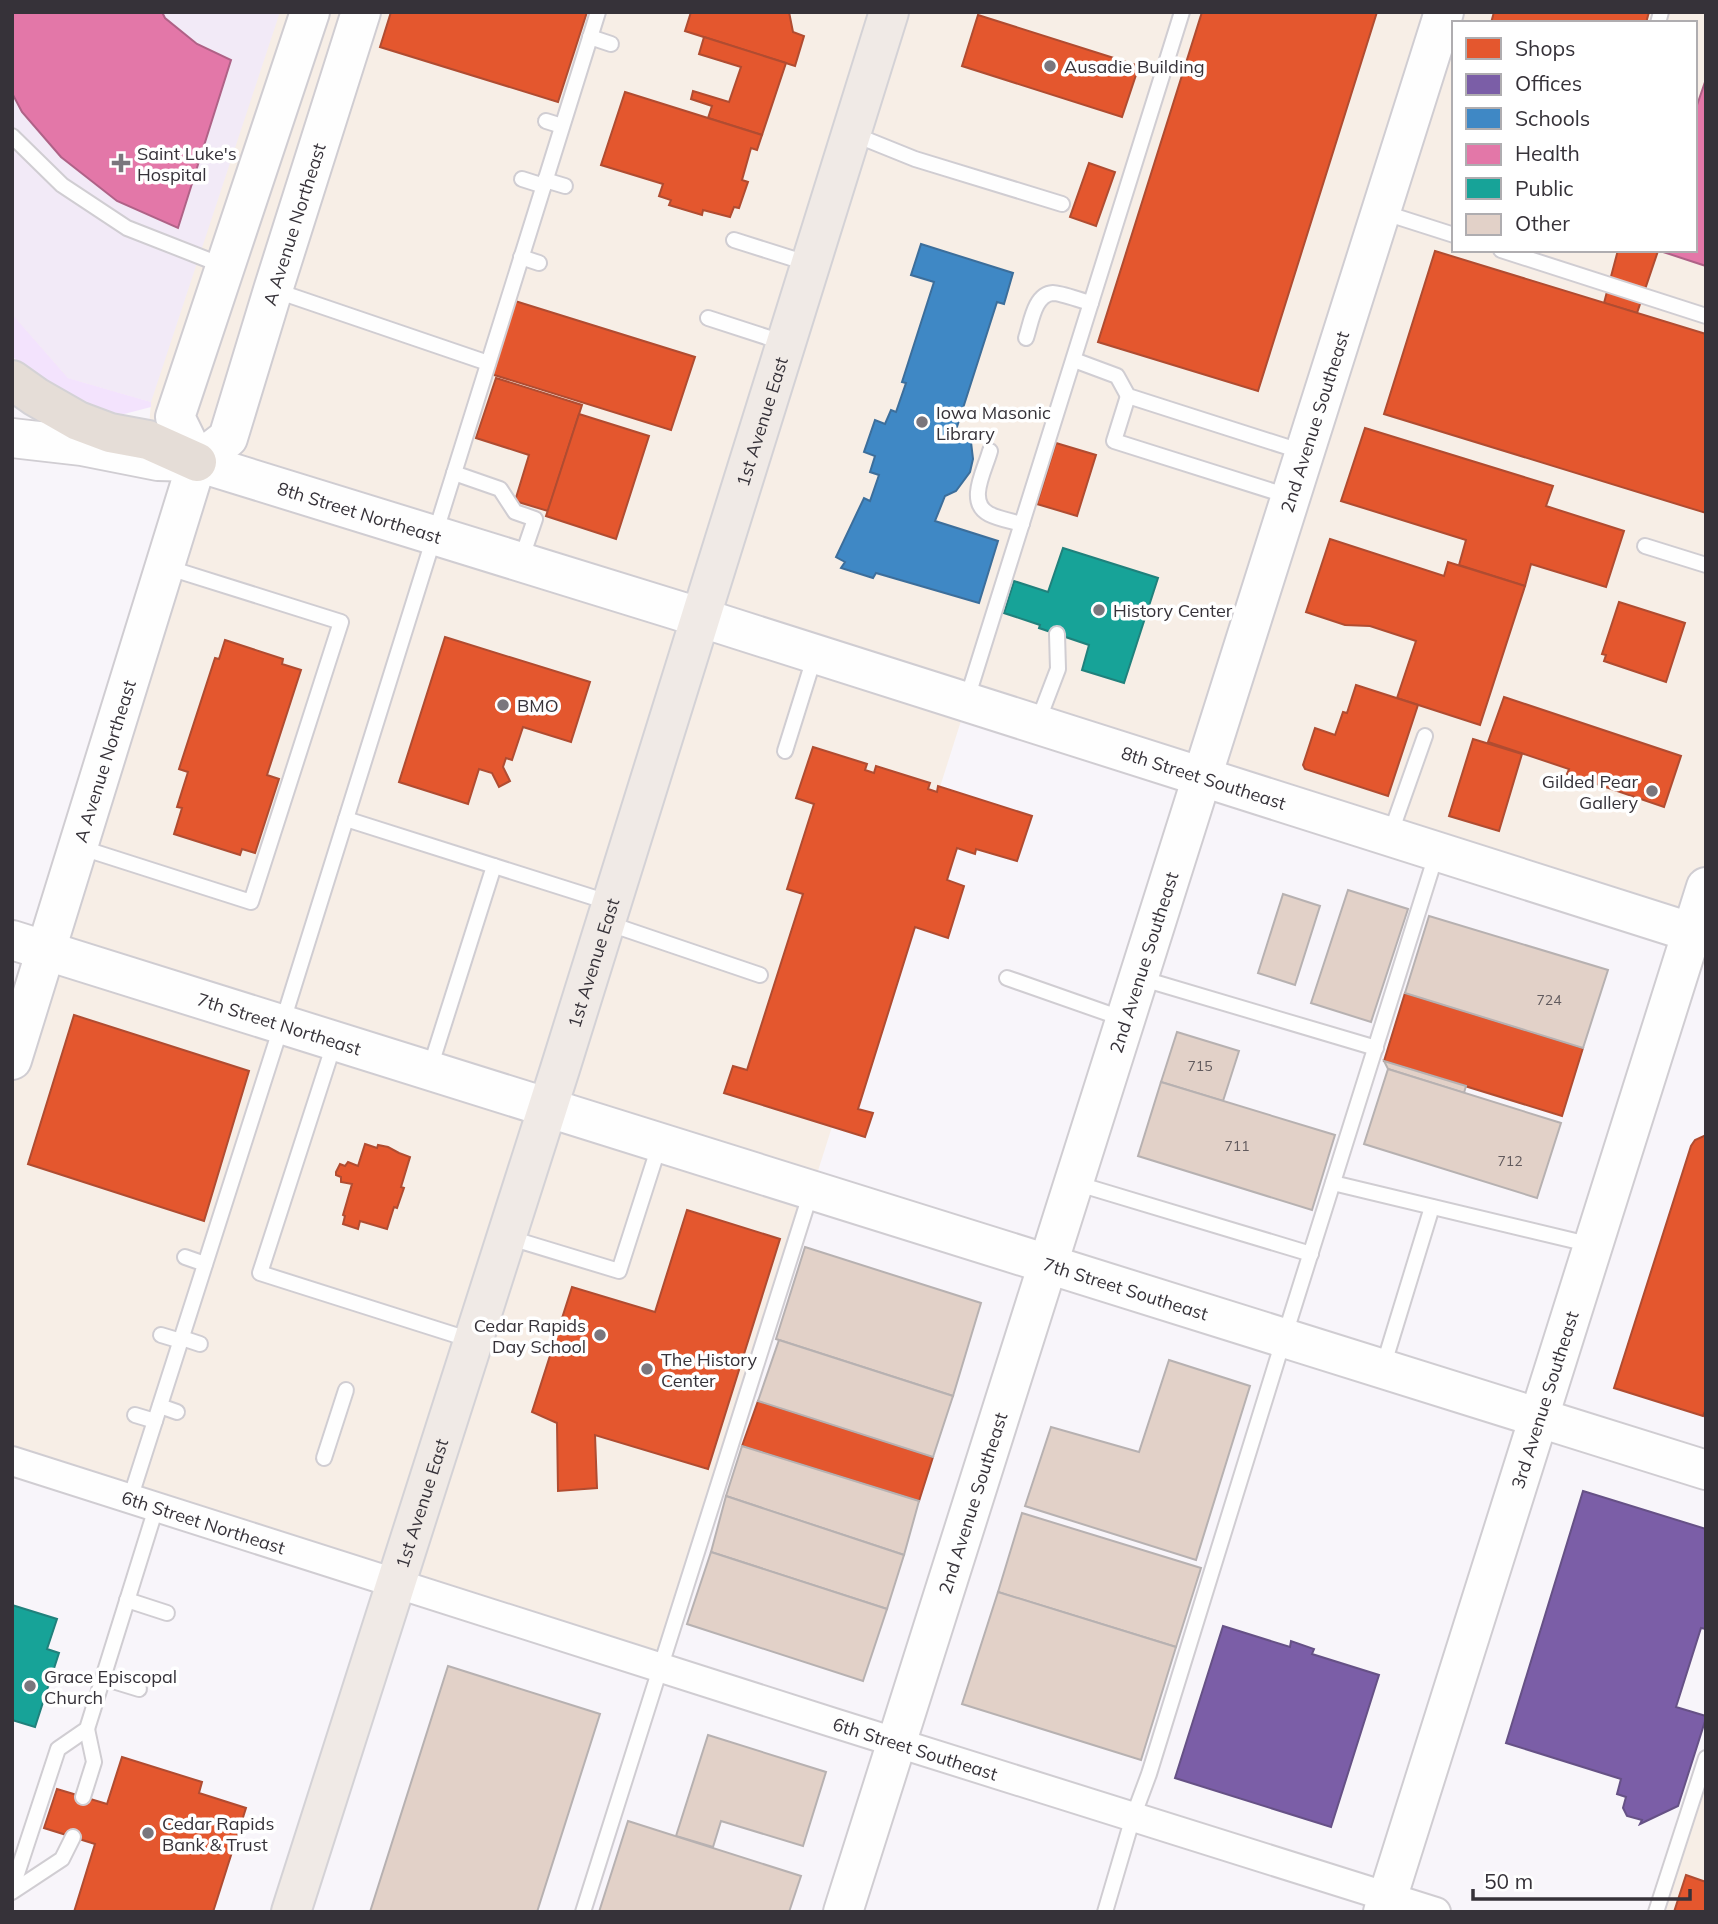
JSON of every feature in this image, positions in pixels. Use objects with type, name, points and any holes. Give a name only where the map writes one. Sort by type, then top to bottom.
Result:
[{"type":"highway","points":[[12,380],[78,421],[110,432],[148,440],[197,462]]},
{"type":"main road","points":[[197,462],[175,417],[310,12]]},
{"type":"main road","name":"A Avenue Northeast","points":[[12,1060],[29,945],[78,847],[197,462],[228,438],[361,12]]},
{"type":"main road","name":"1st Avenue East","points":[[291,1912],[702,618],[889,12]]},
{"type":"main road","name":"2nd Avenue Southeast","points":[[843,1912],[1444,12]]},
{"type":"main road","name":"8th Street Northeast","points":[[12,438],[82,446],[158,461],[197,462],[702,618]]},
{"type":"main road","name":"8th Street Southeast","points":[[702,618],[1699,934]]},
{"type":"main road","name":"3rd Avenue Southeast","points":[[1386,1904],[1593,1246],[1699,934],[1706,887]]},
{"type":"main road","name":"7th Street Northeast","points":[[29,945],[548,1107]]},
{"type":"main road","name":"7th Street Southeast","points":[[548,1107],[1706,1470]]},
{"type":"street","name":"6th Street Northeast","points":[[12,1461],[395,1584]]},
{"type":"street","name":"6th Street Southeast","points":[[395,1584],[1133,1817],[1386,1904],[1436,1912]]},
{"type":"lane","points":[[83,1797],[94,1762],[87,1729],[127,1600],[155,1421],[598,12]]},
{"type":"lane","points":[[966,702],[1182,12]]},
{"type":"lane","points":[[590,37],[611,44]]},
{"type":"lane","points":[[546,121],[562,126]]},
{"type":"lane","points":[[852,133],[915,159],[1062,204]]},
{"type":"lane","points":[[12,136],[62,185],[127,228],[225,266]]},
{"type":"lane","points":[[522,179],[565,186]]},
{"type":"lane","points":[[1381,212],[1452,234]]},
{"type":"lane","points":[[734,240],[811,265]]},
{"type":"lane","points":[[1507,252],[1706,316]]},
{"type":"lane","points":[[521,257],[539,263]]},
{"type":"lane","points":[[273,290],[488,363]]},
{"type":"lane","points":[[1026,338],[1041,297],[1053,293],[1091,303]]},
{"type":"lane","points":[[708,318],[787,344]]},
{"type":"lane","points":[[1074,360],[1117,376],[1128,397],[1304,453]]},
{"type":"lane","points":[[1128,397],[1114,441],[1291,496]]},
{"type":"lane","points":[[990,452],[977,494],[978,504],[987,513],[1022,524]]},
{"type":"lane","points":[[454,473],[500,489],[515,512],[535,519],[521,561]]},
{"type":"lane","points":[[1645,546],[1706,565]]},
{"type":"lane","points":[[78,847],[251,902],[341,622],[165,566]]},
{"type":"lane","points":[[1037,724],[1058,669],[1057,634]]},
{"type":"lane","points":[[785,751],[815,653]]},
{"type":"lane","points":[[1390,836],[1425,736]]},
{"type":"lane","points":[[346,819],[494,866],[760,975]]},
{"type":"lane","points":[[1105,1912],[1437,851]]},
{"type":"lane","points":[[430,1070],[494,866]]},
{"type":"lane","points":[[1138,977],[1376,1048]]},
{"type":"lane","points":[[1007,978],[1126,1019]]},
{"type":"lane","points":[[335,1041],[260,1273],[473,1340]]},
{"type":"lane","points":[[506,1237],[619,1272],[660,1143]]},
{"type":"lane","points":[[1074,1182],[1311,1254]]},
{"type":"lane","points":[[1333,1183],[1593,1246]]},
{"type":"lane","points":[[583,1912],[812,1191]]},
{"type":"lane","points":[[1383,1368],[1432,1207]]},
{"type":"lane","points":[[185,1257],[205,1264]]},
{"type":"lane","points":[[160,1335],[200,1344]]},
{"type":"lane","points":[[324,1458],[346,1390]]},
{"type":"lane","points":[[160,1406],[177,1412]]},
{"type":"lane","points":[[135,1415],[155,1421]]},
{"type":"lane","points":[[127,1600],[167,1612]]},
{"type":"lane","points":[[103,1678],[139,1689]]},
{"type":"lane","points":[[12,1891],[58,1749],[87,1729]]},
{"type":"lane","points":[[1656,1912],[1706,1758]]},
{"type":"lane","points":[[12,1891],[62,1859],[73,1837]]},
{"type":"shaded area","points":[[12,12],[1706,12],[1706,943],[967,702],[660,1668],[12,1461],[12,1059],[197,462],[148,440],[151,402],[68,378],[12,314]]},
{"type":"shaded area","name":"Saint Luke's Hospital","points":[[12,12],[280,12],[151,402],[68,378],[12,314]]},
{"type":"shaded area","points":[[12,314],[68,378],[151,402],[151,407],[124,414],[102,413],[47,385],[12,356]]},
{"type":"shaded area","points":[[1706,1753],[1706,1912],[1656,1912]]},
{"type":"building: Shops","points":[[391,12],[587,12],[558,102],[380,47]]},
{"type":"building: Shops","points":[[691,12],[789,12],[793,32],[804,36],[795,66],[685,31]]},
{"type":"building: Shops","points":[[1202,12],[1377,12],[1258,391],[1098,342]]},
{"type":"building: Shops","points":[[1494,12],[1649,12],[1647,21],[1492,21]]},
{"type":"building: Shops","name":"Ausadie Building","points":[[978,15],[1139,66],[1122,117],[962,66]]},
{"type":"building: Shops","points":[[704,37],[786,63],[762,135],[708,118],[712,106],[691,99],[693,91],[729,102],[741,67],[699,54]]},
{"type":"building: Shops","points":[[625,92],[762,135],[757,150],[751,148],[742,180],[748,182],[739,208],[734,207],[730,217],[703,210],[702,215],[669,205],[671,200],[659,196],[663,184],[601,165]]},
{"type":"building: Shops","points":[[1089,163],[1115,172],[1096,226],[1070,217]]},
{"type":"building: Shops","points":[[1435,251],[1706,334],[1706,513],[1384,414]]},
{"type":"building: Shops","points":[[1617,252],[1658,252],[1637,313],[1604,303]]},
{"type":"building: Shops","points":[[515,301],[695,357],[671,430],[491,374]]},
{"type":"building: Shops","points":[[496,378],[582,405],[548,511],[515,501],[529,455],[476,438]]},
{"type":"building: Shops","points":[[579,414],[649,436],[616,539],[546,516]]},
{"type":"building: Shops","points":[[1365,428],[1553,486],[1546,506],[1624,531],[1606,587],[1531,564],[1525,586],[1459,565],[1466,540],[1341,501]]},
{"type":"building: Shops","points":[[1056,443],[1096,455],[1077,516],[1037,504]]},
{"type":"building: Shops","points":[[1330,539],[1444,576],[1448,562],[1525,586],[1480,725],[1397,698],[1416,641],[1370,626],[1345,625],[1306,612]]},
{"type":"building: Shops","points":[[1619,602],[1685,623],[1666,682],[1604,661],[1606,655],[1602,654]]},
{"type":"building: Shops","name":"BMO","points":[[445,637],[590,682],[571,742],[523,727],[512,760],[506,758],[503,767],[510,781],[499,787],[492,773],[479,769],[468,804],[399,782]]},
{"type":"building: Shops","points":[[225,640],[283,659],[282,664],[301,670],[267,775],[279,779],[255,853],[242,849],[240,855],[174,834],[182,808],[177,807],[188,772],[179,769],[215,658],[219,659]]},
{"type":"building: Shops","points":[[1356,685],[1418,705],[1388,796],[1305,769],[1303,765],[1315,728],[1335,735],[1343,712],[1347,713]]},
{"type":"building: Shops","points":[[1504,697],[1681,756],[1664,807],[1567,774],[1569,769],[1488,742]]},
{"type":"building: Shops","points":[[1473,739],[1522,754],[1499,831],[1449,816]]},
{"type":"building: Shops","points":[[813,747],[867,764],[865,770],[874,773],[876,766],[930,783],[928,789],[937,792],[938,786],[1032,816],[1017,861],[976,849],[975,854],[957,848],[947,880],[964,886],[948,938],[915,927],[858,1109],[873,1113],[865,1137],[724,1093],[733,1066],[747,1070],[803,894],[787,889],[814,804],[796,798]]},
{"type":"building: Shops","points":[[1405,993],[1583,1048],[1562,1116],[1384,1061]]},
{"type":"building: Shops","points":[[74,1015],[249,1071],[204,1221],[28,1164]]},
{"type":"building: Shops","points":[[1706,1135],[1706,1409],[1703,1416],[1614,1388],[1691,1146],[1695,1140]]},
{"type":"building: Shops","points":[[365,1144],[377,1148],[378,1145],[388,1147],[410,1157],[401,1187],[404,1188],[387,1229],[360,1221],[358,1229],[343,1224],[352,1184],[341,1182],[341,1177],[336,1175],[336,1172],[340,1164],[345,1166],[348,1162],[358,1166]]},
{"type":"building: Shops","points":[[687,1210],[780,1239],[708,1469],[595,1435],[597,1488],[558,1491],[557,1423],[532,1412],[572,1287],[655,1312]]},
{"type":"building: Shops","points":[[758,1401],[933,1457],[919,1501],[742,1446]]},
{"type":"building: Shops","name":"Cedar Rapids Bank & Trust","points":[[122,1757],[202,1782],[199,1793],[246,1808],[213,1912],[74,1912],[95,1844],[44,1828],[57,1789],[107,1804]]},
{"type":"building: Shops","points":[[1686,1875],[1706,1882],[1706,1912],[1674,1912]]},
{"type":"building: Offices","points":[[1583,1491],[1706,1529],[1706,1629],[1701,1628],[1676,1707],[1706,1718],[1678,1806],[1640,1824],[1642,1820],[1627,1816],[1623,1808],[1626,1797],[1617,1794],[1621,1779],[1506,1743]]},
{"type":"building: Offices","points":[[1223,1626],[1290,1647],[1291,1641],[1314,1649],[1312,1654],[1379,1675],[1331,1827],[1175,1778]]},
{"type":"building: Schools","name":"Iowa Masonic Library","points":[[921,244],[1013,273],[1004,304],[997,302],[956,430],[965,433],[971,442],[973,459],[970,472],[956,491],[945,496],[935,521],[998,541],[979,603],[876,573],[873,578],[841,568],[845,562],[836,557],[864,498],[870,501],[879,475],[870,472],[875,456],[864,452],[875,420],[885,424],[891,410],[896,412],[906,383],[902,382],[934,282],[911,275]]},
{"type":"building: Health","points":[[12,12],[162,12],[165,18],[197,44],[231,60],[178,228],[117,201],[61,157],[22,112],[12,93]]},
{"type":"building: Health","points":[[1706,79],[1706,266],[1663,252],[1697,252],[1697,105]]},
{"type":"building: Public","points":[[1063,548],[1158,578],[1124,683],[1082,670],[1089,645],[1004,613],[1014,581],[1048,592]]},
{"type":"building: Public","name":"Grace Episcopal Church","points":[[12,1605],[57,1619],[47,1649],[59,1653],[35,1727],[12,1720]]},
{"type":"building: Other","points":[[1348,890],[1408,909],[1371,1022],[1311,1003]]},
{"type":"building: Other","points":[[1283,894],[1320,906],[1295,985],[1258,973]]},
{"type":"building: Other","points":[[1429,916],[1608,970],[1583,1048],[1405,993]]},
{"type":"building: Other","points":[[1177,1032],[1239,1051],[1223,1101],[1161,1082]]},
{"type":"building: Other","points":[[1384,1061],[1466,1086],[1464,1093],[1388,1069]]},
{"type":"building: Other","points":[[1388,1069],[1561,1123],[1537,1198],[1364,1144]]},
{"type":"building: Other","points":[[1161,1082],[1335,1135],[1312,1210],[1138,1156]]},
{"type":"building: Other","points":[[805,1247],[981,1303],[953,1396],[776,1339]]},
{"type":"building: Other","points":[[779,1340],[953,1396],[933,1457],[758,1401]]},
{"type":"building: Other","points":[[1169,1360],[1250,1386],[1196,1560],[1025,1506],[1051,1427],[1139,1452]]},
{"type":"building: Other","points":[[742,1446],[919,1501],[904,1555],[726,1496]]},
{"type":"building: Other","points":[[726,1496],[904,1555],[887,1609],[711,1552]]},
{"type":"building: Other","points":[[1022,1513],[1201,1568],[1176,1647],[998,1592]]},
{"type":"building: Other","points":[[711,1552],[887,1609],[863,1681],[687,1624]]},
{"type":"building: Other","points":[[998,1592],[1176,1647],[1141,1760],[962,1704]]},
{"type":"building: Other","points":[[448,1666],[600,1714],[537,1912],[370,1912]]},
{"type":"building: Other","points":[[708,1735],[826,1772],[803,1846],[721,1821],[713,1847],[676,1836]]},
{"type":"building: Other","points":[[628,1821],[801,1876],[789,1912],[599,1912]]},
{"type":"place","name":"Ausadie Building","points":[[1050,66]]},
{"type":"place","name":"Saint Luke's Hospital","points":[[121,163]]},
{"type":"place","name":"Iowa Masonic Library","points":[[922,422]]},
{"type":"place","name":"History Center","points":[[1099,610]]},
{"type":"place","name":"BMO","points":[[503,705]]},
{"type":"place","name":"Gilded Pear Gallery","points":[[1652,791]]},
{"type":"place","name":"Cedar Rapids Day School","points":[[600,1335]]},
{"type":"place","name":"The History Center","points":[[647,1369]]},
{"type":"place","name":"Grace Episcopal Church","points":[[30,1686]]},
{"type":"place","name":"Cedar Rapids Bank & Trust","points":[[148,1833]]}]
